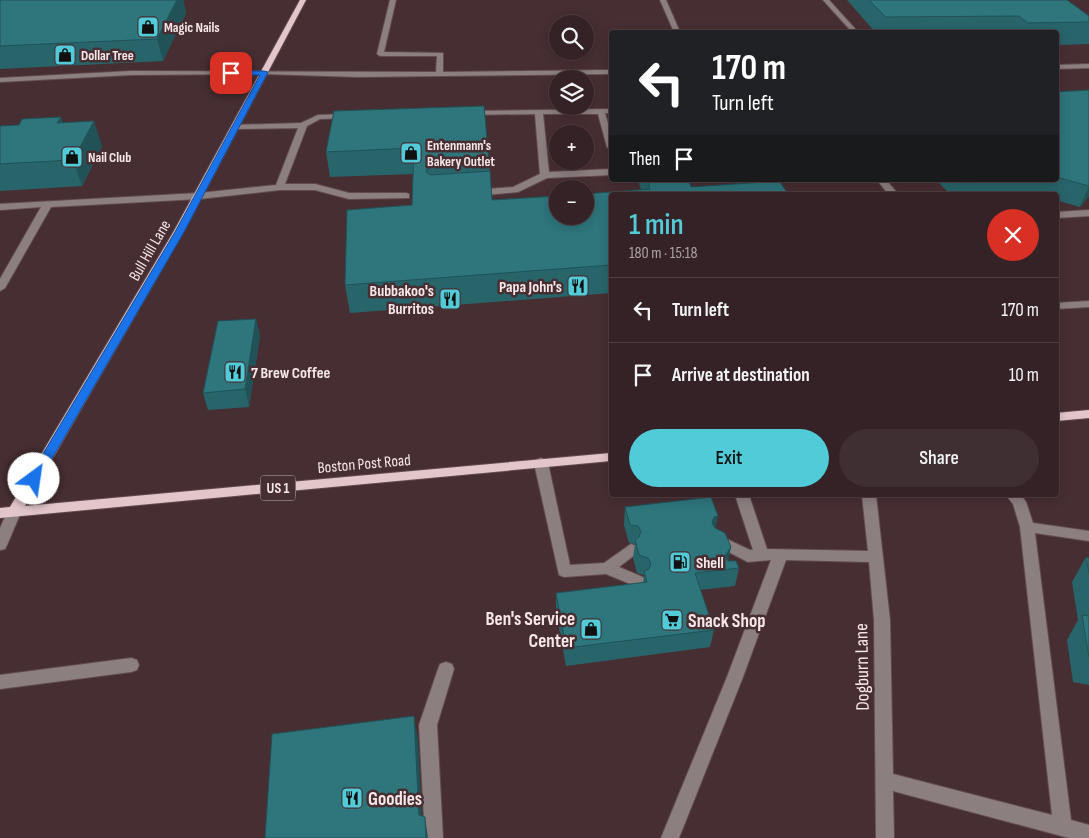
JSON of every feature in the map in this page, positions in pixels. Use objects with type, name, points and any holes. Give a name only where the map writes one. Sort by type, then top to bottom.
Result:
[{"type":"main road","name":"Bull Hill Lane","points":[[7,512],[199,196],[303,0]]},
{"type":"main road","points":[[1059,417],[1089,414]]},
{"type":"main road","name":"Boston Post Road","points":[[7,512],[609,457]]},
{"type":"street","points":[[393,0],[380,54],[441,54],[439,74]]},
{"type":"street","points":[[663,0],[676,30]]},
{"type":"street","points":[[826,0],[853,30]]},
{"type":"street","points":[[1059,67],[1089,66]]},
{"type":"street","points":[[0,80],[131,73],[264,72],[357,75],[609,72]]},
{"type":"street","points":[[462,114],[609,111]]},
{"type":"street","points":[[539,112],[545,175]]},
{"type":"street","points":[[601,112],[609,140]]},
{"type":"street","points":[[236,127],[302,125],[318,117],[355,116]]},
{"type":"street","points":[[280,187],[302,125]]},
{"type":"street","points":[[469,194],[515,190],[545,175],[609,172]]},
{"type":"street","points":[[883,182],[891,192]]},
{"type":"street","points":[[0,207],[199,196],[280,187],[315,187],[349,196],[406,196]]},
{"type":"street","points":[[0,288],[48,204]]},
{"type":"street","points":[[1059,215],[1089,213]]},
{"type":"street","points":[[1059,306],[1089,304]]},
{"type":"street","points":[[541,463],[564,571],[607,568],[640,582]]},
{"type":"street","points":[[742,497],[755,556]]},
{"type":"street","name":"Dogburn Lane","points":[[869,497],[882,620],[885,838]]},
{"type":"street","points":[[1015,497],[1019,502],[1027,527],[1064,827]]},
{"type":"street","points":[[0,545],[7,512]]},
{"type":"street","points":[[1027,527],[1089,536]]},
{"type":"street","points":[[718,540],[755,556]]},
{"type":"street","points":[[607,568],[631,550]]},
{"type":"street","points":[[670,838],[782,554]]},
{"type":"street","points":[[736,567],[755,556],[782,554],[876,557]]},
{"type":"street","points":[[0,682],[131,665]]},
{"type":"street","points":[[434,838],[428,724],[446,669]]},
{"type":"street","points":[[884,780],[1089,834]]},
{"type":"building","points":[[0,0],[177,0],[157,39],[0,46]]},
{"type":"building","points":[[869,0],[1067,0],[1089,16],[1089,22],[1028,23],[1019,16],[886,17]]},
{"type":"building","points":[[1089,90],[1089,186],[1059,178],[1059,92]]},
{"type":"building","points":[[484,106],[489,161],[428,166],[426,172],[431,175],[490,171],[492,200],[549,197],[549,225],[594,225],[594,193],[609,192],[609,265],[345,285],[347,210],[412,205],[414,148],[326,152],[334,111]]},
{"type":"building","points":[[61,117],[57,123],[94,121],[73,160],[0,164],[0,126],[19,125],[22,119]]},
{"type":"building","points":[[648,182],[690,182],[691,187],[780,182],[787,192],[611,192],[650,189]]},
{"type":"building","points":[[256,319],[245,389],[203,393],[218,321]]},
{"type":"building","points":[[711,497],[718,516],[714,517],[712,523],[715,528],[725,533],[731,547],[725,556],[728,561],[736,561],[739,568],[695,573],[714,630],[566,648],[556,593],[647,582],[644,571],[649,569],[651,563],[648,558],[639,555],[635,540],[639,537],[641,531],[638,526],[630,525],[625,507]]},
{"type":"building","points":[[1086,557],[1089,558],[1089,573]]},
{"type":"building","points":[[1082,615],[1089,616],[1089,657]]},
{"type":"building","name":"Goodies","points":[[414,716],[419,815],[425,817],[426,838],[265,838],[272,734]]},
{"type":"place","name":"Magic Nails","points":[[148,27]]},
{"type":"place","name":"Dollar Tree","points":[[65,55]]},
{"type":"place","name":"Entenmann's Bakery Outlet","points":[[411,153]]},
{"type":"place","name":"Nail Club","points":[[72,157]]},
{"type":"place","name":"Papa John's","points":[[578,286]]},
{"type":"place","name":"Bubbakoo's Burritos","points":[[450,299]]},
{"type":"place","name":"7 Brew Coffee","points":[[235,372]]},
{"type":"place","name":"Shell","points":[[680,562]]},
{"type":"place","name":"Snack Shop","points":[[672,620]]},
{"type":"place","name":"Ben's Service Center","points":[[591,629]]},
{"type":"place","name":"Goodies","points":[[352,798]]},
{"type":"route","points":[[34,479],[179,232],[264,72],[231,73]]}]
